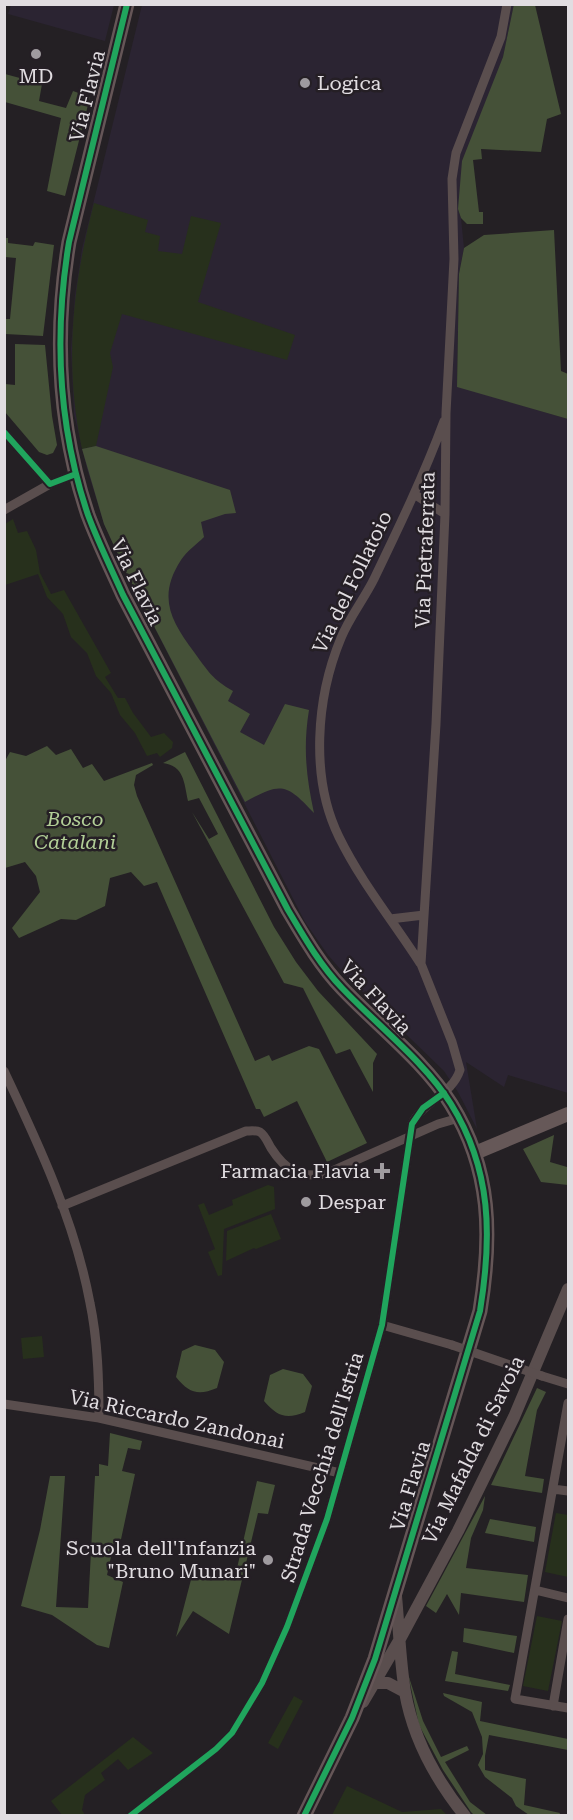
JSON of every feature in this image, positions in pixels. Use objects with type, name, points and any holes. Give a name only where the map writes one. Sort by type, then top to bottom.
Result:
[{"type":"main road","name":"Via Flavia","points":[[127,4],[69,242],[63,276],[59,334],[62,383],[65,416],[76,474],[93,526],[123,595],[288,910],[310,947],[340,986],[444,1093],[459,1118],[475,1153],[485,1198],[488,1226],[485,1282],[480,1311],[375,1659],[352,1718],[304,1815]]},
{"type":"main road","points":[[475,1153],[568,1114]]},
{"type":"street","name":"Via Pietraferrata","points":[[444,1093],[457,1080],[460,1070],[452,1042],[421,964],[436,724],[445,514],[446,413],[454,259],[452,179],[456,153],[501,38],[507,4]]},
{"type":"street","name":"Via del Follatoio","points":[[421,964],[338,836],[321,781],[319,724],[328,676],[341,637],[371,585],[414,494],[446,413]]},
{"type":"street","points":[[4,432],[50,484]]},
{"type":"street","points":[[4,510],[50,484],[76,474]]},
{"type":"street","name":"Via del Follatoio","points":[[414,494],[445,514]]},
{"type":"street","points":[[390,919],[424,915]]},
{"type":"street","points":[[4,1071],[48,1167],[62,1206],[90,1303],[97,1352],[99,1418]]},
{"type":"street","name":"Strada Vecchia dell'Istria","points":[[130,1815],[232,1734],[262,1683],[287,1628],[310,1571],[382,1325],[409,1138],[416,1116],[444,1093]]},
{"type":"street","points":[[62,1206],[246,1131],[258,1131],[262,1134],[276,1157],[287,1168],[311,1176],[325,1174],[438,1124],[459,1118]]},
{"type":"street","name":"Via Mafalda di Savoia","points":[[352,1718],[400,1639],[458,1531],[514,1417],[568,1289]]},
{"type":"street","points":[[382,1325],[452,1345],[568,1384]]},
{"type":"street","points":[[568,1403],[515,1699],[568,1708]]},
{"type":"street","name":"Via Riccardo Zandonai","points":[[4,1404],[99,1418],[340,1473]]},
{"type":"street","points":[[553,1489],[568,1491]]},
{"type":"street","points":[[396,1589],[405,1692],[414,1727],[446,1792],[465,1815]]},
{"type":"street","points":[[535,1590],[568,1598]]},
{"type":"street","points":[[553,1706],[568,1619]]},
{"type":"street","points":[[375,1683],[388,1683],[405,1692]]},
{"type":"shaded area","points":[[11,5],[114,5],[105,41],[8,14]]},
{"type":"shaded area","points":[[142,5],[514,5],[503,57],[458,209],[464,248],[459,274],[457,386],[568,419],[568,1093],[508,1075],[504,1087],[466,1062],[477,1129],[444,1071],[348,978],[328,955],[305,922],[126,572],[104,524],[87,469],[74,414],[71,349],[75,295],[82,249]]},
{"type":"green space","points":[[514,4],[535,5],[561,114],[547,119],[541,152],[481,149],[482,159],[473,160],[479,212],[483,212],[483,224],[467,224],[461,218],[458,209],[462,161],[503,57]]},
{"type":"green space","points":[[5,74],[42,84],[39,101],[66,108],[73,91],[90,97],[65,196],[47,191],[61,118],[5,102]]},
{"type":"green space","points":[[94,203],[148,220],[145,232],[160,236],[158,251],[182,254],[191,216],[221,223],[198,302],[295,335],[287,360],[122,314],[110,353],[113,367],[96,446],[82,449],[73,387],[73,326],[80,265]]},
{"type":"green space","points":[[554,230],[561,371],[568,374],[568,419],[457,387],[459,274],[464,248],[484,235]]},
{"type":"green space","points":[[5,238],[8,238],[8,243],[33,246],[35,242],[54,245],[43,336],[5,334],[5,319],[10,319],[16,258],[5,257]]},
{"type":"green space","points":[[15,344],[45,345],[57,445],[53,453],[47,455],[39,452],[5,412],[5,384],[15,385]]},
{"type":"green space","points":[[96,446],[230,490],[236,513],[201,522],[204,537],[183,557],[174,573],[170,586],[170,608],[179,630],[203,664],[215,678],[233,691],[228,701],[250,714],[240,732],[264,745],[285,704],[309,710],[306,762],[314,813],[296,796],[282,789],[267,791],[245,802],[126,572],[104,524],[82,449]]},
{"type":"green space","points":[[13,519],[18,533],[27,531],[36,550],[40,573],[51,594],[64,590],[111,673],[105,677],[118,698],[125,698],[151,737],[164,733],[173,742],[172,748],[160,757],[157,753],[147,756],[135,733],[120,715],[111,693],[96,676],[87,653],[71,637],[63,614],[47,597],[38,574],[5,585],[5,524]]},
{"type":"green space","name":"Bosco Catalani","points":[[47,746],[56,755],[71,749],[83,768],[92,764],[104,781],[152,763],[153,765],[136,775],[134,785],[137,796],[255,1061],[269,1055],[272,1061],[309,1046],[319,1049],[367,1143],[327,1162],[297,1101],[264,1117],[260,1109],[256,1109],[157,882],[144,886],[131,872],[110,878],[105,906],[76,920],[61,919],[19,938],[12,928],[40,892],[36,876],[25,862],[5,868],[5,761],[10,752],[26,756]]},
{"type":"green space","points":[[185,752],[274,927],[296,962],[318,991],[377,1054],[373,1063],[373,1092],[350,1049],[336,1054],[303,988],[284,983],[192,812],[209,839],[218,834],[199,798],[188,801],[184,781],[179,771],[163,763]]},
{"type":"green space","points":[[554,1135],[550,1162],[567,1167],[568,1159],[568,1185],[541,1182],[523,1149]]},
{"type":"green space","points":[[268,1185],[274,1187],[275,1209],[224,1229],[222,1275],[218,1276],[208,1252],[215,1249],[198,1205],[204,1203],[209,1215],[233,1205],[232,1200]]},
{"type":"green space","points":[[271,1214],[281,1239],[226,1261],[227,1231]]},
{"type":"green space","points":[[42,1336],[44,1357],[23,1359],[21,1338]]},
{"type":"green space","points":[[195,1345],[215,1350],[224,1362],[217,1388],[194,1392],[185,1387],[176,1377],[182,1351]]},
{"type":"green space","points":[[283,1369],[303,1374],[312,1386],[305,1412],[292,1416],[282,1415],[264,1401],[270,1375]]},
{"type":"green space","points":[[537,1388],[546,1392],[537,1410],[525,1476],[544,1479],[542,1493],[491,1485]]},
{"type":"green space","points":[[110,1433],[142,1441],[140,1450],[128,1448],[122,1471],[135,1474],[120,1544],[114,1543],[107,1575],[123,1582],[109,1648],[97,1645],[52,1615],[21,1606],[40,1530],[50,1476],[65,1476],[56,1607],[88,1608],[95,1476],[99,1476],[99,1464],[108,1466]]},
{"type":"green space","points":[[257,1481],[275,1485],[268,1514],[258,1513],[229,1634],[193,1611],[176,1637],[193,1572],[235,1577]]},
{"type":"green space","points":[[485,1496],[483,1510],[471,1538],[466,1568],[528,1575],[524,1602],[461,1593],[459,1615],[447,1594],[436,1613],[426,1606]]},
{"type":"green space","points":[[556,1513],[568,1515],[568,1577],[545,1572]]},
{"type":"green space","points":[[490,1519],[536,1527],[534,1542],[485,1533]]},
{"type":"green space","points":[[537,1616],[562,1621],[548,1691],[523,1686]]},
{"type":"green space","points":[[464,1628],[517,1636],[514,1653],[463,1642]]},
{"type":"green space","points":[[452,1651],[458,1652],[455,1674],[510,1685],[508,1691],[445,1681]]},
{"type":"green space","points":[[408,1674],[423,1721],[441,1757],[467,1746],[469,1750],[445,1762],[470,1802],[487,1815],[474,1815],[471,1812],[443,1770],[419,1725]]},
{"type":"green space","points":[[443,1693],[482,1702],[480,1721],[568,1739],[568,1750],[489,1735],[485,1756],[485,1770],[526,1779],[524,1805],[560,1813],[559,1815],[529,1815],[485,1777],[478,1765],[483,1754],[482,1737],[472,1712],[444,1696]]},
{"type":"green space","points":[[294,1696],[303,1701],[278,1749],[268,1743]]},
{"type":"green space","points":[[133,1737],[153,1753],[128,1770],[118,1759],[101,1773],[105,1780],[85,1795],[82,1810],[85,1815],[62,1815],[51,1801]]},
{"type":"green space","points":[[347,1786],[402,1812],[441,1809],[447,1815],[332,1815]]},
{"type":"cycle path","points":[[127,4],[69,242],[61,311],[65,414],[70,448],[88,515],[123,595],[288,910],[334,979],[428,1073],[451,1104],[465,1129],[475,1154],[485,1204],[486,1257],[480,1311],[375,1659],[352,1718],[304,1816]]},
{"type":"cycle path","points":[[4,432],[50,484],[76,474]]},
{"type":"cycle path","points":[[130,1816],[216,1749],[232,1733],[262,1683],[287,1627],[327,1519],[382,1325],[412,1124],[423,1108],[444,1093]]},
{"type":"place","name":"MD","points":[[36,54]]},
{"type":"place","name":"Logica","points":[[305,83]]},
{"type":"place","name":"Farmacia Flavia","points":[[382,1171]]},
{"type":"place","name":"Despar","points":[[306,1202]]},
{"type":"place","name":"Scuola dell'Infanzia \"Bruno Munari\"","points":[[268,1560]]}]
